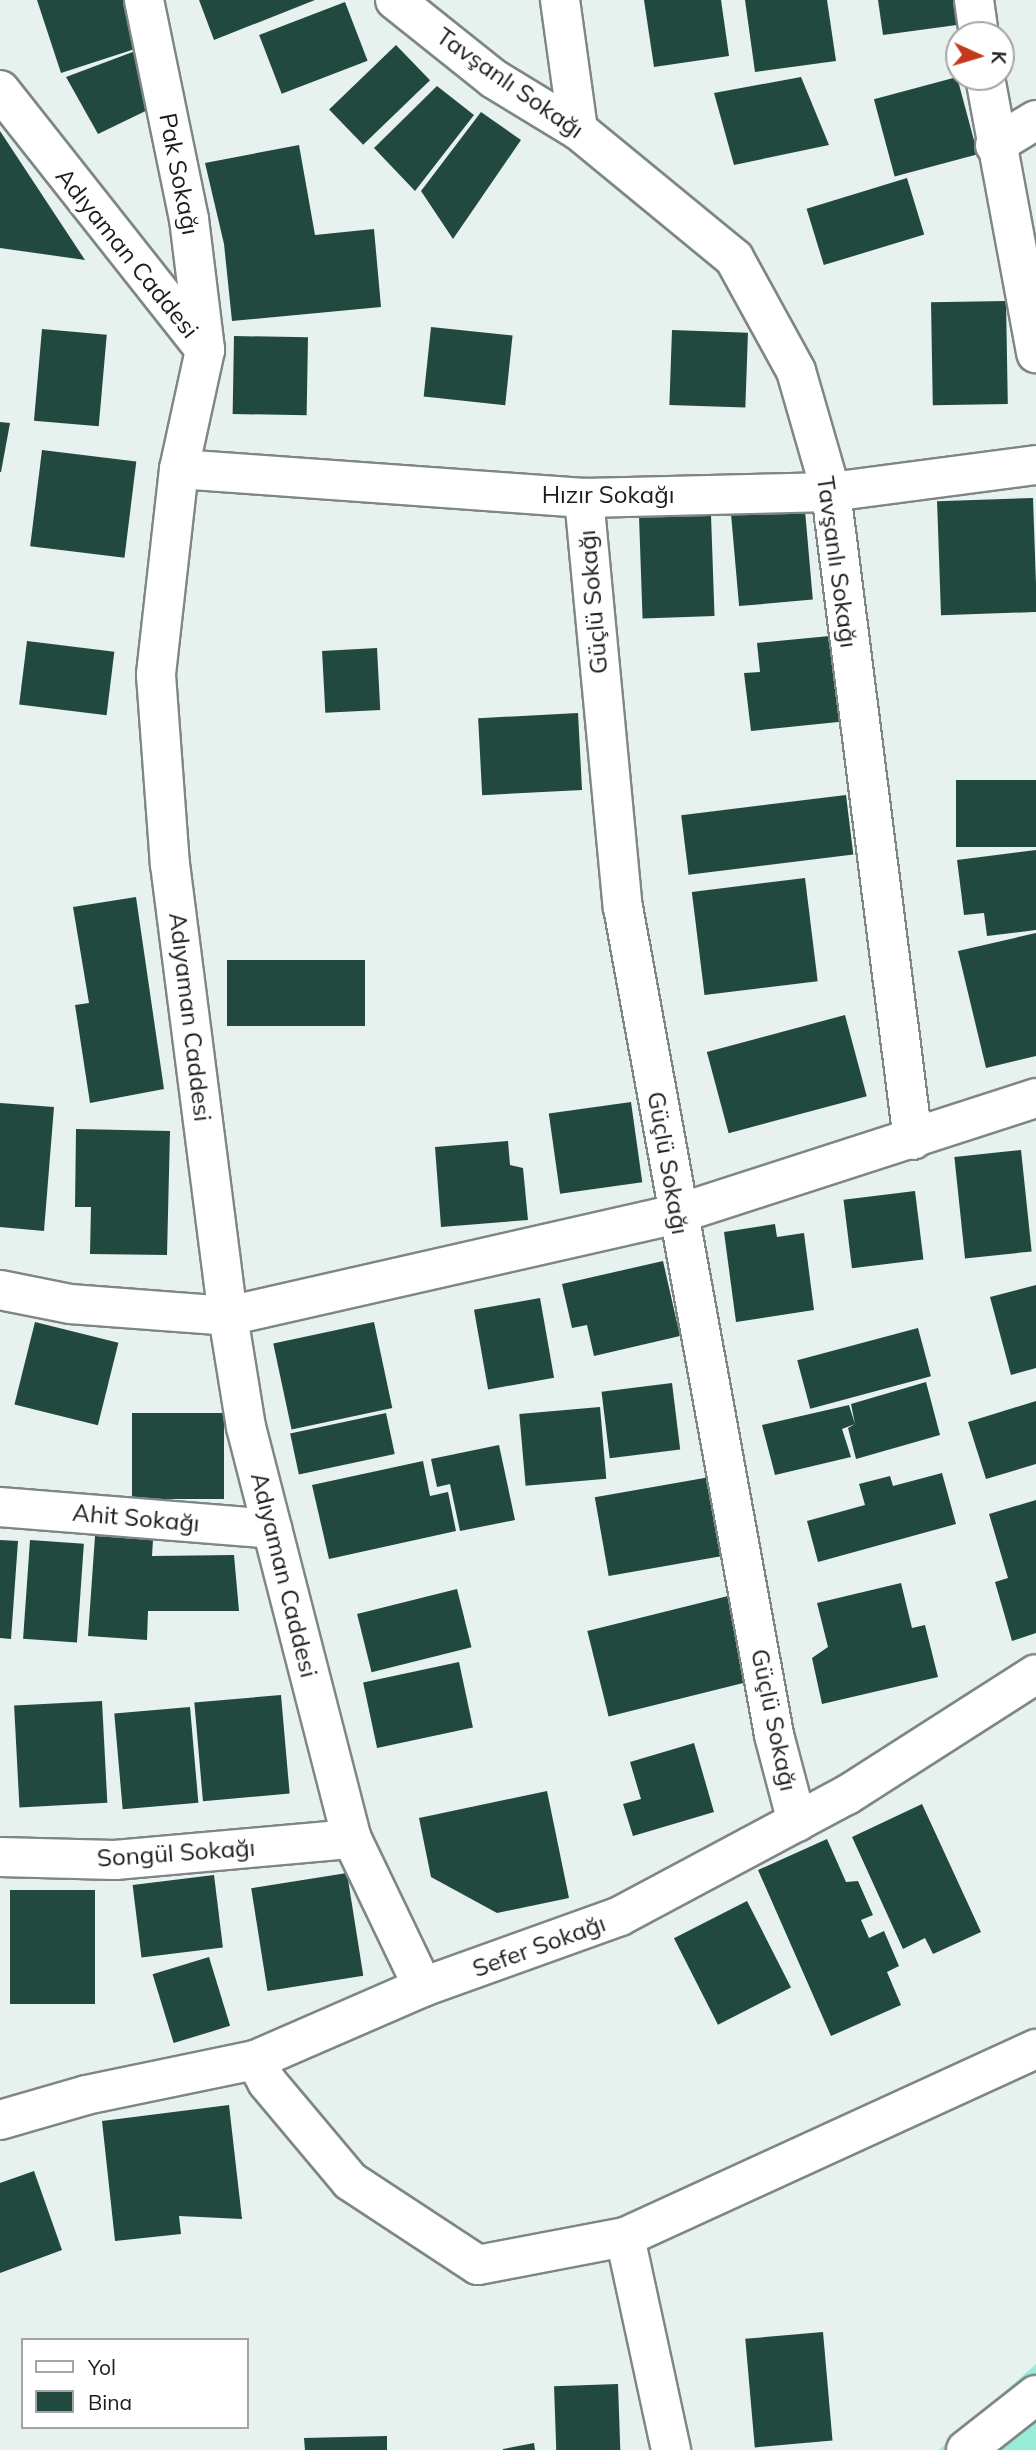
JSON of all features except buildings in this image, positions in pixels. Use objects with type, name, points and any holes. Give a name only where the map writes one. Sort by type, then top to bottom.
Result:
[{"type":"street","name":"Pak Sokağı","points":[[144,0],[189,219],[205,350]]},
{"type":"street","name":"Tavşanlı Sokağı","points":[[395,0],[494,79],[579,130],[734,257],[796,371],[831,492],[912,1140]]},
{"type":"street","points":[[560,0],[579,130]]},
{"type":"street","points":[[974,0],[977,21]]},
{"type":"street","name":"Adıyaman Caddesi","points":[[0,90],[205,350],[180,469],[156,676],[170,864],[228,1316],[246,1427],[352,1839],[423,1987]]},
{"type":"street","points":[[987,91],[995,145],[1036,353]]},
{"type":"street","points":[[995,145],[1036,120]]},
{"type":"street","name":"Hızır Sokağı","points":[[180,469],[584,498],[831,492],[1036,465]]},
{"type":"street","name":"Güçlü Sokağı","points":[[584,498],[622,907],[774,1735],[797,1822]]},
{"type":"street","points":[[0,1290],[69,1304],[228,1316],[677,1213],[912,1140],[1036,1098]]},
{"type":"street","name":"Ahit Sokağı","points":[[0,1507],[272,1529]]},
{"type":"street","name":"Sefer Sokağı","points":[[0,2120],[86,2095],[255,2060],[423,1987],[620,1916],[847,1795],[1036,1674]]},
{"type":"street","name":"Songül Sokağı","points":[[0,1857],[115,1860],[352,1839]]},
{"type":"street","points":[[255,2060],[267,2082],[350,2181],[478,2265],[625,2237],[1036,2049]]},
{"type":"street","points":[[625,2237],[671,2450]]},
{"type":"street","points":[[966,2450],[1036,2395]]},
{"type":"green space","points":[[1036,2364],[1036,2450],[939,2450]]}]
